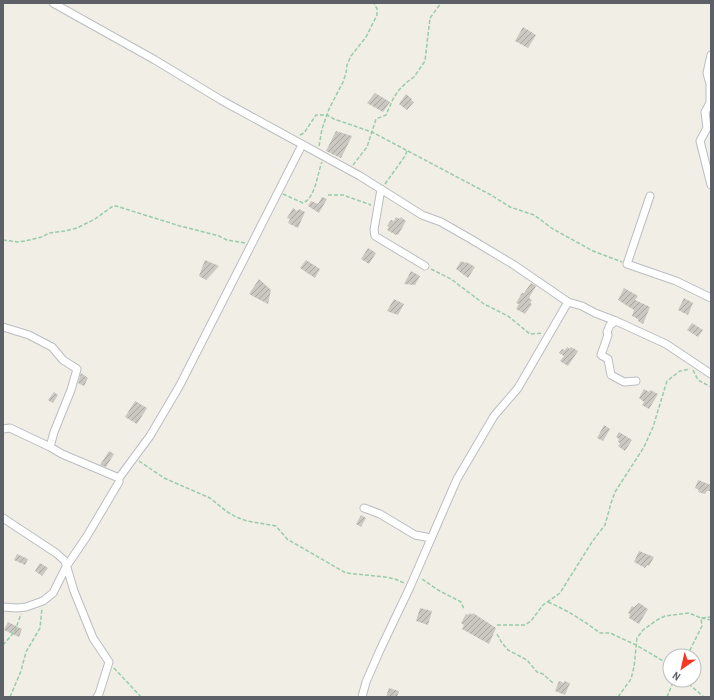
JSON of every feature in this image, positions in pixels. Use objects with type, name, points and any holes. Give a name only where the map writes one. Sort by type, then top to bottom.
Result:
[{"type":"street","points":[[53,3],[155,60],[221,100],[350,171],[422,215],[441,222],[514,264],[568,302],[582,306],[595,314],[616,321],[666,344],[711,374]]},
{"type":"street","points":[[711,55],[707,73],[710,84],[710,103],[705,112],[707,128],[700,142],[711,185]]},
{"type":"street","points":[[3,607],[22,608],[42,602],[53,593],[66,567],[87,536],[119,482],[119,478],[150,436],[180,386],[302,145]]},
{"type":"street","points":[[381,189],[374,230],[375,236],[425,266]]},
{"type":"street","points":[[650,196],[628,264],[676,281],[711,298]]},
{"type":"street","points":[[362,697],[366,682],[410,587],[457,479],[494,416],[518,388],[568,302]]},
{"type":"street","points":[[616,321],[610,325],[601,355],[608,359],[611,375],[624,382],[636,381]]},
{"type":"street","points":[[3,327],[29,335],[52,347],[63,360],[77,369],[50,447]]},
{"type":"street","points":[[3,429],[10,428],[62,454],[119,478]]},
{"type":"street","points":[[364,508],[380,514],[415,535],[431,538]]},
{"type":"street","points":[[3,518],[56,553],[64,560],[74,591],[93,638],[109,662],[97,697]]},
{"type":"path","points":[[278,192],[303,203],[306,202],[311,196],[321,155],[319,142],[327,114],[343,82],[351,56],[366,37],[377,15],[374,3]]},
{"type":"path","points":[[350,171],[367,147],[376,119],[386,115],[398,91],[406,82],[414,77],[425,61],[430,18],[441,3]]},
{"type":"path","points":[[291,139],[304,133],[316,115],[327,114],[334,119],[372,132],[510,207],[534,215],[553,229],[593,252],[628,264]]},
{"type":"path","points":[[381,189],[405,156],[407,150]]},
{"type":"path","points":[[328,195],[343,195],[378,208]]},
{"type":"path","points":[[3,240],[18,242],[42,237],[49,233],[65,232],[91,222],[113,206],[116,206],[187,228],[219,236],[227,240],[252,244]]},
{"type":"path","points":[[425,266],[451,279],[484,304],[508,316],[530,334],[551,332]]},
{"type":"path","points":[[497,625],[525,625],[543,606],[560,593],[588,548],[605,525],[610,503],[646,443],[653,427],[667,381],[680,372],[702,368]]},
{"type":"path","points":[[692,369],[698,380],[711,387]]},
{"type":"path","points":[[134,458],[146,468],[164,478],[210,498],[236,517],[247,521],[276,526],[287,539],[346,573],[395,579],[410,587]]},
{"type":"path","points":[[415,574],[438,590],[461,602],[464,609]]},
{"type":"path","points":[[10,697],[21,671],[26,652],[40,628],[42,602]]},
{"type":"path","points":[[548,602],[587,623],[600,633],[610,633],[636,645],[662,660]]},
{"type":"path","points":[[3,645],[15,631],[22,608]]},
{"type":"path","points":[[618,697],[631,679],[634,667],[636,645],[643,630],[665,616],[689,613],[711,620]]},
{"type":"path","points":[[701,618],[711,617]]},
{"type":"path","points":[[692,648],[702,626],[701,618]]},
{"type":"path","points":[[497,634],[508,650],[527,660],[537,672],[543,674],[553,683]]},
{"type":"path","points":[[109,662],[141,697]]},
{"type":"path","points":[[693,688],[704,697]]},
{"type":"building","points":[[523,27],[536,35],[528,48],[515,41]]},
{"type":"building","points":[[375,93],[390,102],[383,112],[367,103]]},
{"type":"building","points":[[406,94],[414,102],[407,110],[399,104]]},
{"type":"building","points":[[336,131],[352,136],[341,158],[326,151]]},
{"type":"building","points":[[322,197],[327,199],[319,213],[308,206],[311,201],[318,204]]},
{"type":"building","points":[[293,208],[297,211],[299,209],[305,212],[298,228],[288,223],[290,219],[287,218]]},
{"type":"building","points":[[396,217],[400,219],[401,217],[406,221],[398,235],[387,230],[389,227],[387,226],[391,220],[394,221]]},
{"type":"building","points":[[368,248],[376,253],[369,264],[361,259]]},
{"type":"building","points":[[205,260],[219,266],[206,280],[199,276]]},
{"type":"building","points":[[306,260],[320,269],[315,278],[300,268]]},
{"type":"building","points":[[461,261],[475,267],[468,278],[456,269]]},
{"type":"building","points":[[411,271],[420,276],[415,285],[404,284]]},
{"type":"building","points":[[259,279],[271,290],[268,304],[249,294]]},
{"type":"building","points":[[531,283],[536,286],[529,298],[532,300],[530,303],[532,304],[525,314],[516,309],[519,304],[516,303]]},
{"type":"building","points":[[624,288],[638,296],[635,300],[650,307],[643,324],[632,316],[634,310],[618,300]]},
{"type":"building","points":[[684,298],[693,303],[688,315],[678,310]]},
{"type":"building","points":[[394,299],[404,304],[398,315],[387,311]]},
{"type":"building","points":[[692,323],[703,330],[698,337],[687,330]]},
{"type":"building","points":[[567,347],[570,349],[571,347],[578,351],[568,366],[560,361],[564,356],[559,353],[562,349],[565,350]]},
{"type":"building","points":[[81,373],[88,378],[84,386],[78,383]]},
{"type":"building","points":[[644,389],[658,394],[649,409],[642,405],[644,402],[639,398]]},
{"type":"building","points":[[54,392],[58,395],[53,403],[48,400]]},
{"type":"building","points":[[135,401],[147,408],[137,424],[125,417]]},
{"type":"building","points":[[604,425],[610,429],[603,441],[597,438]]},
{"type":"building","points":[[619,432],[632,440],[625,451],[618,446],[620,443],[618,442],[619,439],[616,437]]},
{"type":"building","points":[[109,451],[114,454],[106,467],[100,465]]},
{"type":"building","points":[[698,480],[711,485],[711,491],[707,491],[705,494],[698,492],[699,490],[695,488]]},
{"type":"building","points":[[361,515],[366,518],[361,527],[356,524]]},
{"type":"building","points":[[639,551],[654,557],[649,566],[647,565],[645,568],[634,562]]},
{"type":"building","points":[[17,554],[28,559],[25,565],[14,560]]},
{"type":"building","points":[[40,563],[48,568],[42,576],[35,571]]},
{"type":"building","points":[[639,603],[648,609],[639,624],[629,618],[630,614],[628,613],[632,606],[634,607]]},
{"type":"building","points":[[420,608],[432,611],[428,625],[416,621]]},
{"type":"building","points":[[470,613],[472,615],[473,613],[496,628],[489,644],[462,629],[464,625],[461,623],[466,614],[468,615]]},
{"type":"building","points":[[8,622],[22,629],[19,637],[4,630]]},
{"type":"building","points":[[559,681],[570,683],[565,695],[555,691]]},
{"type":"building","points":[[389,688],[399,691],[397,697],[386,697]]}]
